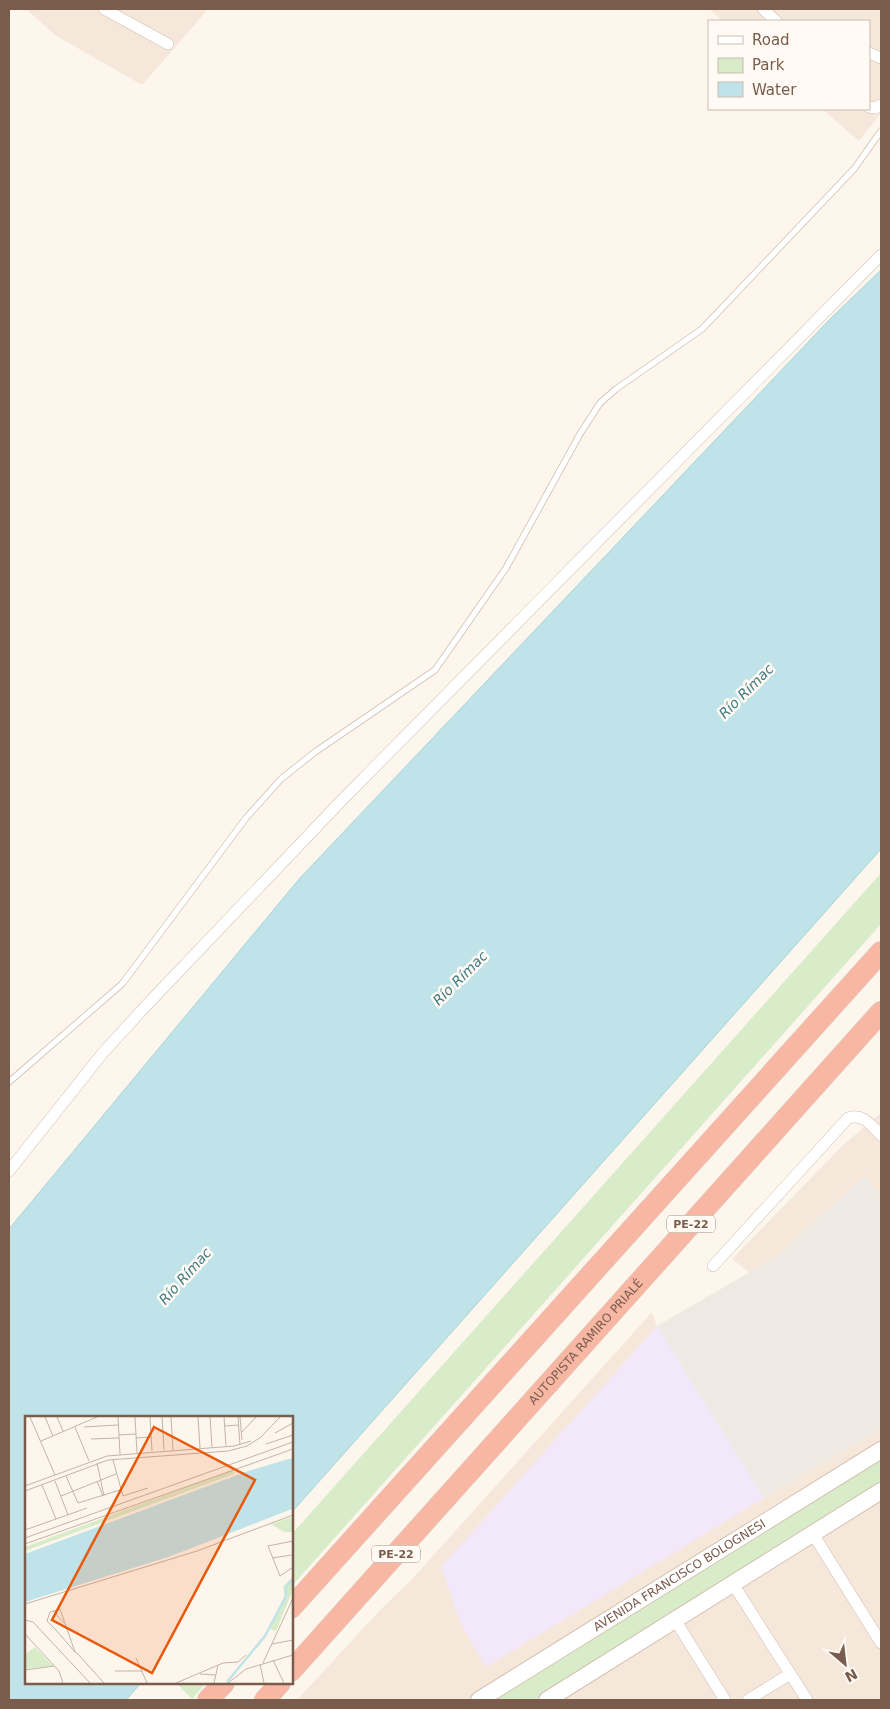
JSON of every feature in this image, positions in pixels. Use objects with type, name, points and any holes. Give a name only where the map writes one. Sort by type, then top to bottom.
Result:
[{"type":"highway","name":"PE-22","points":[[292,1607],[881,952]]},
{"type":"highway","name":"AUTOPISTA RAMIRO PRIALÉ","points":[[292,1670],[881,1012]]},
{"type":"highway","points":[[208,1700],[223,1684]]},
{"type":"highway","points":[[265,1700],[279,1684]]},
{"type":"main road","name":"AVENIDA FRANCISCO BOLOGNESI","points":[[479,1700],[881,1450]]},
{"type":"main road","points":[[547,1700],[881,1491]]},
{"type":"street","points":[[104,9],[168,44]]},
{"type":"street","points":[[762,9],[777,20]]},
{"type":"street","points":[[9,1171],[102,1054],[343,799],[881,255]]},
{"type":"street","points":[[713,1266],[848,1118],[855,1116],[864,1118],[881,1135]]},
{"type":"street","points":[[813,1534],[877,1627],[881,1643]]},
{"type":"street","points":[[733,1584],[807,1700]]},
{"type":"street","points":[[675,1620],[725,1700]]},
{"type":"street","points":[[748,1700],[790,1674]]},
{"type":"lane","points":[[9,1082],[122,984],[246,818],[281,779],[314,752],[435,670],[506,568],[580,434],[600,403],[702,328],[854,169],[881,131]]},
{"type":"shaded area","points":[[26,9],[206,9],[204,14],[142,85],[55,35]]},
{"type":"shaded area","points":[[709,9],[881,9],[881,113],[859,141],[823,110],[870,110],[870,20],[722,20]]},
{"type":"shaded area","points":[[881,1113],[881,1198],[865,1174],[779,1255],[750,1273],[732,1259],[843,1145]]},
{"type":"shaded area","points":[[865,1174],[881,1198],[881,1429],[764,1498],[657,1326],[779,1255]]},
{"type":"shaded area","points":[[652,1312],[657,1326],[764,1498],[881,1429],[881,1700],[297,1700],[381,1609],[413,1578]]},
{"type":"shaded area","points":[[657,1326],[764,1498],[486,1667],[461,1624],[441,1567]]},
{"type":"green space","points":[[881,873],[881,924],[292,1586],[292,1534]]},
{"type":"green space","points":[[881,1457],[881,1483],[535,1700],[487,1700]]},
{"type":"green space","points":[[177,1684],[205,1684],[192,1699]]},
{"type":"water","name":"Río Rímac","points":[[881,270],[881,849],[292,1512],[292,1416],[25,1416],[25,1684],[140,1684],[126,1700],[9,1700],[9,1229],[300,878],[830,319]]}]
